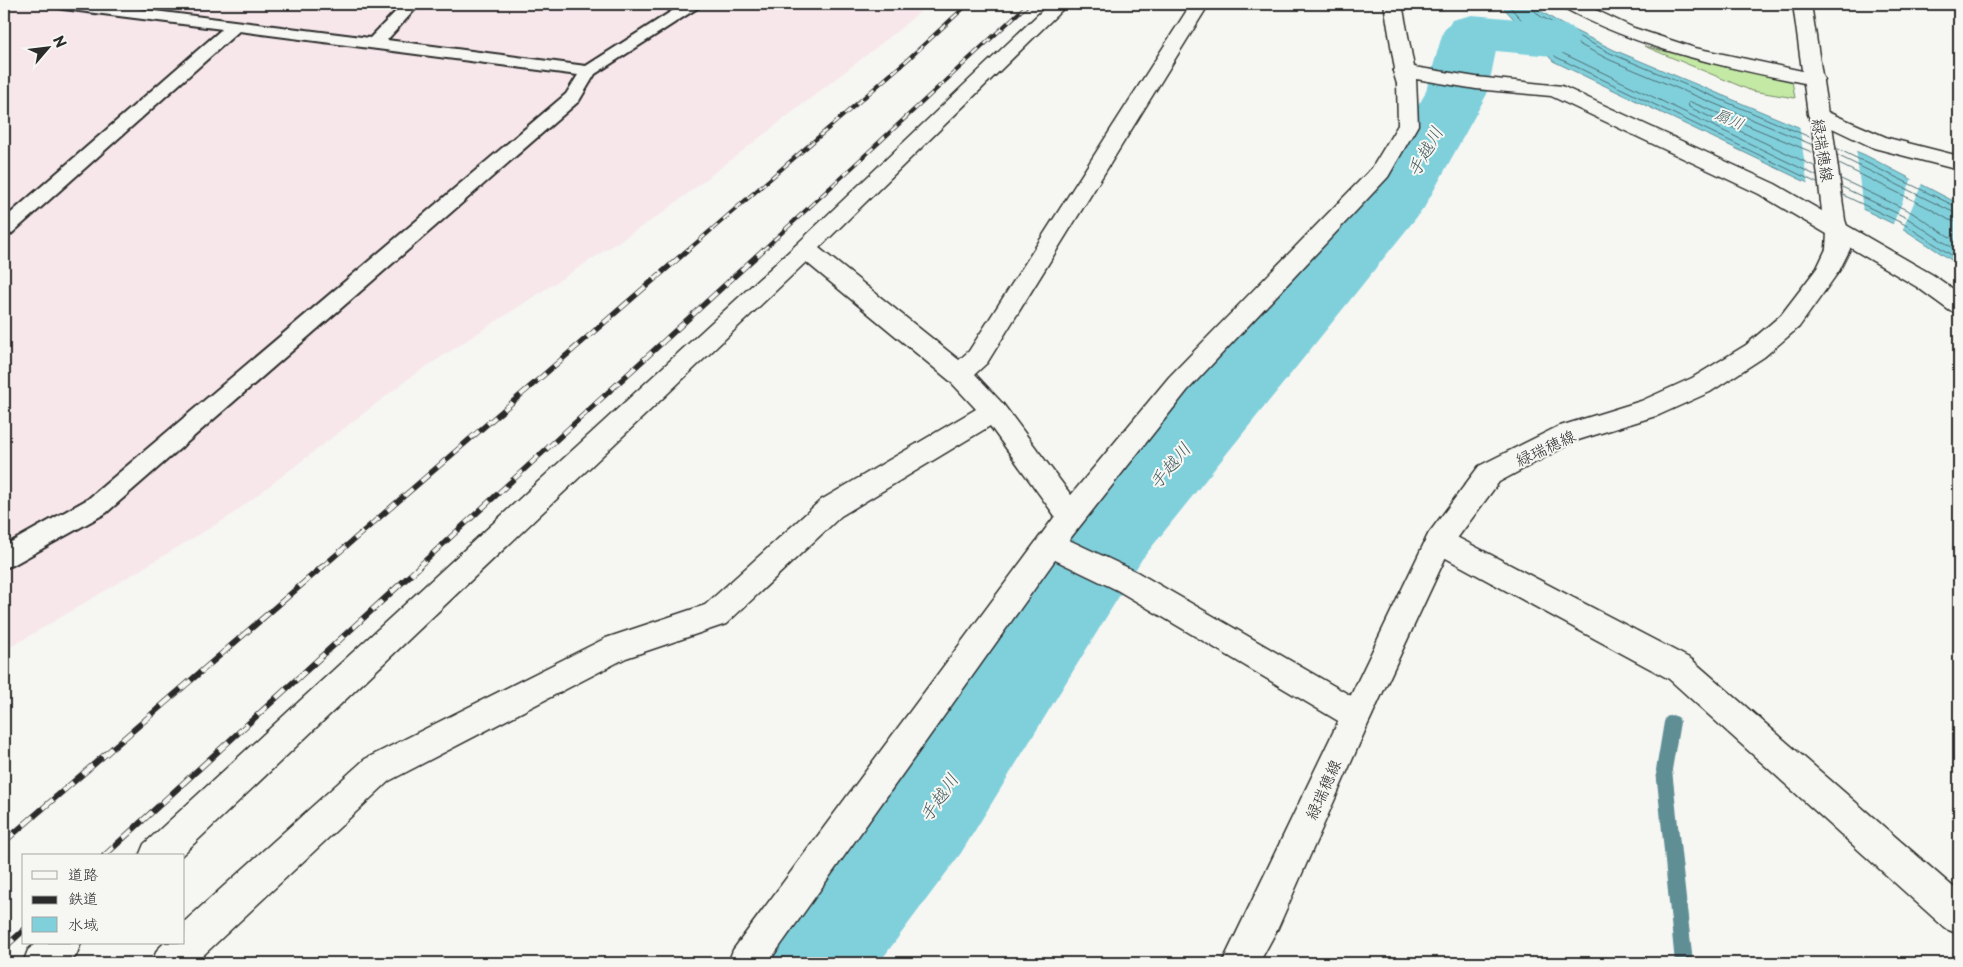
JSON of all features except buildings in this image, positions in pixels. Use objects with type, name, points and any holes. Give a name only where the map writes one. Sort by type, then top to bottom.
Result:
[{"type":"street","points":[[158,854],[805,249],[1059,4]]},
{"type":"street","points":[[959,374],[978,357],[1200,4]]},
{"type":"street","points":[[746,963],[1056,546],[1071,516],[1178,384],[1380,172],[1408,125],[1407,84],[1412,73],[1393,4]]},
{"type":"street","points":[[1570,4],[1591,16],[1637,35],[1704,55],[1814,79]]},
{"type":"street","name":"緑瑞穂線","points":[[1240,963],[1265,915],[1356,715],[1439,541],[1489,474],[1566,434],[1650,408],[1701,384],[1755,351],[1790,321],[1826,271],[1838,249],[1836,226],[1802,4]]},
{"type":"street","points":[[1412,73],[1476,83],[1555,90],[1767,189],[1836,226],[1925,281],[1959,306]]},
{"type":"street","points":[[1820,119],[1881,143],[1959,162]]},
{"type":"street","points":[[805,249],[959,374],[994,412],[1071,516]]},
{"type":"street","points":[[170,963],[198,934],[377,770],[617,648],[715,615],[831,508],[994,412]]},
{"type":"street","points":[[1439,541],[1680,669],[1959,916]]},
{"type":"street","points":[[1056,546],[1127,581],[1356,715]]},
{"type":"street","points":[[41,963],[61,944]]},
{"type":"lane","points":[[63,4],[589,71]]},
{"type":"lane","points":[[147,15],[160,4]]},
{"type":"lane","points":[[374,44],[412,4]]},
{"type":"lane","points":[[4,558],[97,506],[520,140],[573,97],[589,71],[693,4]]},
{"type":"lane","points":[[4,229],[234,26]]},
{"type":"lane","points":[[4,540],[30,545]]},
{"type":"shaded area","points":[[4,4],[929,4],[896,32],[661,214],[412,376],[230,516],[4,651]]},
{"type":"green space","points":[[1644,46],[1729,68],[1792,81],[1795,98],[1752,91]]},
{"type":"water","name":"扇川","points":[[1500,4],[1530,4],[1561,24],[1614,50],[1865,155],[1959,204],[1959,265],[1902,228],[1553,61]]},
{"type":"pier","points":[[1799,124],[1856,148],[1863,213],[1808,187]]},
{"type":"pier","points":[[1913,176],[1923,181],[1902,231],[1892,226]]},
{"type":"waterway","name":"手越川","points":[[810,963],[925,817],[1111,534],[1400,193],[1456,94],[1472,32],[1552,39]]},
{"type":"waterway","points":[[1672,722],[1664,770],[1684,963]]},
{"type":"railway","points":[[687,251],[906,61],[968,4]]},
{"type":"railway","points":[[762,251],[1028,4]]},
{"type":"railway","points":[[321,568],[688,250]]},
{"type":"railway","points":[[417,568],[763,250]]},
{"type":"railway","points":[[4,842],[322,567]]},
{"type":"railway","points":[[106,854],[419,567]]},
{"type":"railway","points":[[4,948],[22,932]]}]
